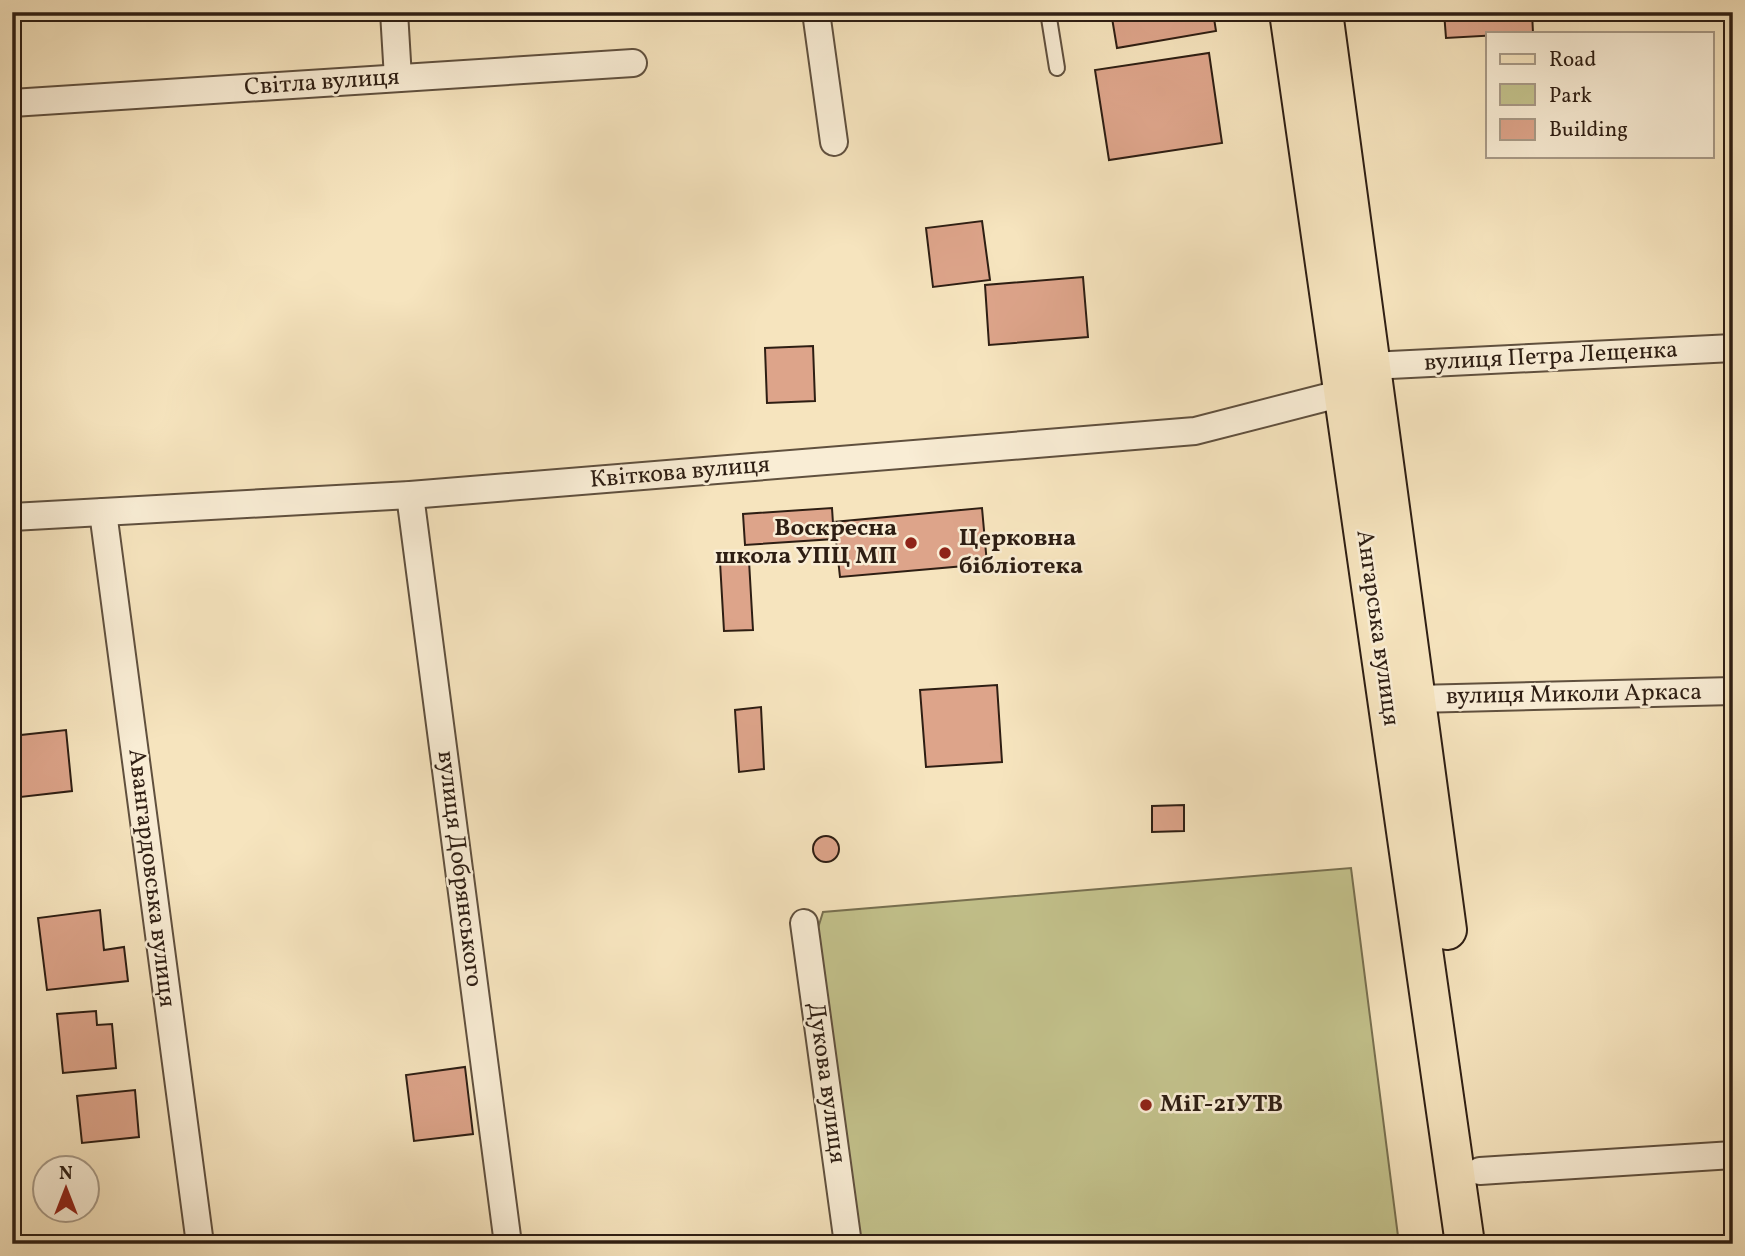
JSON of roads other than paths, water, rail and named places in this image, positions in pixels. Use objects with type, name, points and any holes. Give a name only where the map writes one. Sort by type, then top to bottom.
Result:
[{"type":"main road","name":"Ангарська вулиця","points":[[1289,12],[1465,1244]]},
{"type":"main road","name":"Ангарська вулиця","points":[[1322,12],[1491,1244]]},
{"type":"street","points":[[394,12],[398,78]]},
{"type":"street","points":[[816,12],[834,142]]},
{"type":"street","name":"Світла вулиця","points":[[12,103],[633,63]]},
{"type":"street","name":"вулиця Петра Лещенка","points":[[1370,366],[1732,356]]},
{"type":"street","name":"Квіткова вулиця","points":[[12,517],[410,495],[1195,431],[1343,393]]},
{"type":"street","name":"вулиця Добрянського","points":[[410,495],[508,1244]]},
{"type":"street","name":"Авангардовська вулиця","points":[[103,512],[200,1244]]},
{"type":"street","name":"вулиця Миколи Аркаса","points":[[1416,699],[1733,691]]},
{"type":"street","name":"Дукова вулиця","points":[[804,923],[848,1244]]},
{"type":"street","points":[[1480,1171],[1733,1155]]},
{"type":"lane","points":[[1048,12],[1057,68]]},
{"type":"place","name":"Воскресна школа УПЦ МП","points":[[911,543]]},
{"type":"place","name":"Церковна бібліотека","points":[[945,553]]},
{"type":"place","name":"МіГ-21УТВ","points":[[1146,1105]]}]
